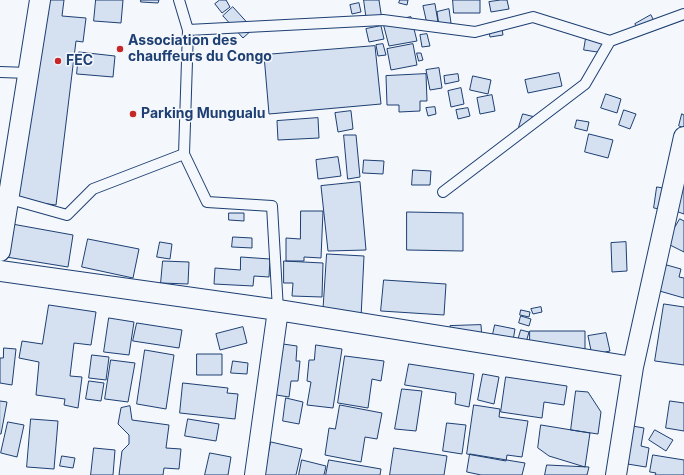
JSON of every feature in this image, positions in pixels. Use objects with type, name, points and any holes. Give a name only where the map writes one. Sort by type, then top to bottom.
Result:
[{"type":"street","points":[[0,251],[10,200],[40,0]]},
{"type":"street","points":[[616,475],[633,367],[684,137]]},
{"type":"street","points":[[0,271],[278,310],[633,367]]},
{"type":"street","points":[[255,475],[278,310]]},
{"type":"lane","points":[[179,0],[188,30],[184,154],[207,202],[272,206],[278,310]]},
{"type":"lane","points":[[188,30],[383,20],[475,32],[533,17],[610,41],[684,14]]},
{"type":"lane","points":[[443,192],[585,84],[610,41]]},
{"type":"lane","points":[[0,72],[29,73]]},
{"type":"lane","points":[[10,200],[67,215],[93,189],[184,154]]},
{"type":"building","points":[[42,0],[64,0],[62,16],[86,18],[83,42],[76,41],[56,205],[17,200]]},
{"type":"building","points":[[96,0],[123,0],[121,23],[94,21]]},
{"type":"building","points":[[141,0],[159,0],[158,3],[141,2]]},
{"type":"building","points":[[220,0],[226,0],[230,7],[222,13],[215,4]]},
{"type":"building","points":[[364,0],[379,0],[382,20],[367,22]]},
{"type":"building","points":[[400,0],[408,0],[407,5],[399,3]]},
{"type":"building","points":[[453,0],[480,0],[480,13],[454,13]]},
{"type":"building","points":[[507,0],[509,9],[491,12],[489,2]]},
{"type":"building","points":[[359,3],[361,12],[352,14],[350,5]]},
{"type":"building","points":[[435,4],[438,22],[427,24],[423,6]]},
{"type":"building","points":[[233,7],[253,29],[243,38],[223,16]]},
{"type":"building","points":[[449,9],[451,23],[439,26],[437,12]]},
{"type":"building","points":[[651,15],[656,25],[640,34],[635,24]]},
{"type":"building","points":[[411,17],[417,41],[389,46],[383,23]]},
{"type":"building","points":[[501,23],[503,35],[490,37],[488,26]]},
{"type":"building","points":[[381,26],[384,39],[369,42],[366,29]]},
{"type":"building","points":[[587,32],[607,35],[604,53],[584,50]]},
{"type":"building","points":[[427,34],[430,46],[422,47],[420,35]]},
{"type":"building","points":[[383,44],[386,55],[378,56],[376,45]]},
{"type":"building","points":[[413,44],[417,65],[391,70],[387,49]]},
{"type":"building","points":[[375,46],[381,104],[269,114],[264,55]]},
{"type":"building","points":[[79,52],[115,56],[113,77],[77,74]]},
{"type":"building","points":[[417,53],[421,53],[423,60],[419,61]]},
{"type":"building","points":[[439,68],[442,88],[430,90],[426,70]]},
{"type":"building","points":[[559,73],[562,86],[528,93],[525,80]]},
{"type":"building","points":[[426,74],[427,101],[420,101],[420,111],[399,112],[399,105],[387,105],[386,76]]},
{"type":"building","points":[[458,74],[459,81],[445,84],[444,76]]},
{"type":"building","points":[[473,76],[491,80],[488,94],[470,90]]},
{"type":"building","points":[[461,88],[464,104],[451,107],[448,91]]},
{"type":"building","points":[[606,94],[621,99],[617,113],[601,108]]},
{"type":"building","points":[[492,95],[495,111],[480,114],[477,98]]},
{"type":"building","points":[[435,107],[436,114],[428,116],[426,108]]},
{"type":"building","points":[[468,108],[470,116],[458,119],[456,110]]},
{"type":"building","points":[[624,110],[636,114],[630,129],[619,125]]},
{"type":"building","points":[[351,111],[353,129],[338,132],[335,113]]},
{"type":"building","points":[[523,114],[535,117],[532,130],[519,127]]},
{"type":"building","points":[[682,114],[684,115],[684,128],[679,126]]},
{"type":"building","points":[[318,118],[319,138],[278,140],[277,121]]},
{"type":"building","points":[[577,120],[589,122],[587,131],[575,128]]},
{"type":"building","points":[[589,134],[613,140],[608,158],[585,152]]},
{"type":"building","points":[[344,135],[356,135],[360,177],[348,179]]},
{"type":"building","points":[[338,157],[341,176],[318,179],[316,160]]},
{"type":"building","points":[[364,160],[384,161],[383,174],[363,173]]},
{"type":"building","points":[[413,170],[431,171],[430,185],[412,185]]},
{"type":"building","points":[[684,173],[684,214],[670,209]]},
{"type":"building","points":[[360,182],[366,250],[328,251],[321,186]]},
{"type":"building","points":[[657,187],[669,189],[665,210],[654,208]]},
{"type":"building","points":[[301,211],[323,211],[321,258],[304,257],[304,261],[286,261],[286,238],[300,239]]},
{"type":"building","points":[[407,212],[463,213],[463,251],[407,250]]},
{"type":"building","points":[[229,213],[244,213],[244,221],[229,220]]},
{"type":"building","points":[[680,219],[684,221],[684,252],[666,243]]},
{"type":"building","points":[[12,224],[73,235],[68,267],[6,257]]},
{"type":"building","points":[[233,237],[252,238],[252,248],[232,247]]},
{"type":"building","points":[[88,239],[139,249],[133,278],[82,267]]},
{"type":"building","points":[[160,242],[172,244],[170,259],[157,257]]},
{"type":"building","points":[[626,242],[627,271],[612,272],[611,243]]},
{"type":"building","points":[[327,254],[364,256],[361,318],[323,315]]},
{"type":"building","points":[[241,257],[270,259],[269,277],[254,276],[253,286],[214,284],[215,268],[240,270]]},
{"type":"building","points":[[163,261],[189,262],[188,284],[161,283]]},
{"type":"building","points":[[284,261],[323,263],[322,297],[292,296],[293,283],[284,283]]},
{"type":"building","points":[[656,262],[681,269],[679,277],[684,278],[684,298],[649,288]]},
{"type":"building","points":[[384,280],[446,284],[444,315],[381,311]]},
{"type":"building","points":[[664,304],[684,307],[684,365],[655,361]]},
{"type":"building","points":[[49,305],[96,312],[91,345],[74,343],[70,376],[82,377],[78,408],[64,405],[65,399],[36,395],[39,362],[19,358],[22,341],[42,344]]},
{"type":"building","points":[[541,307],[542,312],[533,314],[531,309]]},
{"type":"building","points":[[521,310],[530,312],[529,317],[520,315]]},
{"type":"building","points":[[521,316],[531,319],[529,326],[519,323]]},
{"type":"building","points":[[109,318],[134,322],[129,355],[104,352]]},
{"type":"building","points":[[137,323],[182,330],[179,348],[133,341]]},
{"type":"building","points":[[481,325],[482,339],[450,340],[450,326]]},
{"type":"building","points":[[495,325],[515,329],[511,352],[490,348]]},
{"type":"building","points":[[243,327],[247,343],[220,350],[216,334]]},
{"type":"building","points":[[521,330],[529,332],[523,353],[515,351]]},
{"type":"building","points":[[530,331],[585,331],[585,357],[530,352]]},
{"type":"building","points":[[606,333],[610,351],[592,355],[588,336]]},
{"type":"building","points":[[276,343],[297,346],[296,361],[300,361],[298,381],[291,381],[289,397],[270,394]]},
{"type":"building","points":[[316,345],[342,349],[333,408],[307,405],[311,382],[307,381],[309,360],[314,360]]},
{"type":"building","points":[[4,348],[16,349],[12,385],[0,383],[0,358],[3,358]]},
{"type":"building","points":[[145,350],[174,355],[166,409],[137,404]]},
{"type":"building","points":[[197,354],[222,354],[222,375],[197,375]]},
{"type":"building","points":[[92,355],[109,357],[106,380],[89,378]]},
{"type":"building","points":[[345,356],[384,361],[381,381],[372,379],[368,408],[338,403]]},
{"type":"building","points":[[111,360],[135,363],[128,402],[105,399]]},
{"type":"building","points":[[233,361],[248,363],[247,374],[231,373]]},
{"type":"building","points":[[409,364],[474,374],[469,407],[455,404],[456,393],[405,385]]},
{"type":"building","points":[[483,374],[499,377],[494,404],[478,400]]},
{"type":"building","points":[[506,377],[567,386],[564,405],[544,402],[542,418],[501,412]]},
{"type":"building","points":[[89,381],[104,383],[101,401],[86,399]]},
{"type":"building","points":[[183,383],[228,388],[227,393],[238,394],[235,419],[180,413]]},
{"type":"building","points":[[402,389],[422,391],[416,431],[395,429]]},
{"type":"building","points":[[576,391],[588,392],[601,412],[598,434],[571,430]]},
{"type":"building","points":[[286,398],[303,402],[299,424],[283,421]]},
{"type":"building","points":[[0,401],[7,402],[1,434],[0,434]]},
{"type":"building","points":[[670,401],[684,403],[684,431],[666,428]]},
{"type":"building","points":[[340,405],[382,413],[377,439],[365,437],[361,462],[325,455],[329,428],[335,429]]},
{"type":"building","points":[[474,405],[500,409],[499,417],[528,421],[522,457],[507,455],[506,461],[467,454]]},
{"type":"building","points":[[130,406],[132,420],[169,425],[166,448],[181,449],[179,469],[164,468],[163,475],[119,475],[122,451],[129,444],[129,435],[118,424],[121,408]]},
{"type":"building","points":[[31,419],[58,421],[54,469],[27,467]]},
{"type":"building","points":[[188,419],[219,424],[216,441],[185,436]]},
{"type":"building","points":[[8,422],[24,425],[17,457],[1,453]]},
{"type":"building","points":[[447,423],[466,425],[462,454],[443,451]]},
{"type":"building","points":[[621,424],[644,428],[641,446],[649,448],[646,467],[615,462]]},
{"type":"building","points":[[541,425],[590,433],[585,467],[549,456],[538,448]]},
{"type":"building","points":[[655,430],[673,440],[666,451],[649,440]]},
{"type":"building","points":[[271,442],[302,449],[296,475],[264,475]]},
{"type":"building","points":[[94,448],[115,450],[113,475],[91,475]]},
{"type":"building","points":[[394,448],[447,456],[444,475],[390,475]]},
{"type":"building","points":[[210,453],[231,457],[228,475],[205,475]]},
{"type":"building","points":[[470,454],[525,463],[522,475],[481,475],[467,472]]},
{"type":"building","points":[[653,455],[684,460],[684,475],[655,475],[656,473],[650,472]]},
{"type":"building","points":[[62,456],[75,458],[73,468],[60,466]]},
{"type":"building","points":[[302,460],[326,466],[324,475],[299,475]]},
{"type":"building","points":[[329,460],[381,469],[380,475],[326,475]]},
{"type":"building","points":[[547,465],[589,467],[587,475],[545,475]]},
{"type":"place","name":"Association des chauffeurs du Congo","points":[[120,49]]},
{"type":"place","name":"FEC","points":[[58,61]]},
{"type":"place","name":"Parking Mungualu","points":[[133,114]]}]
